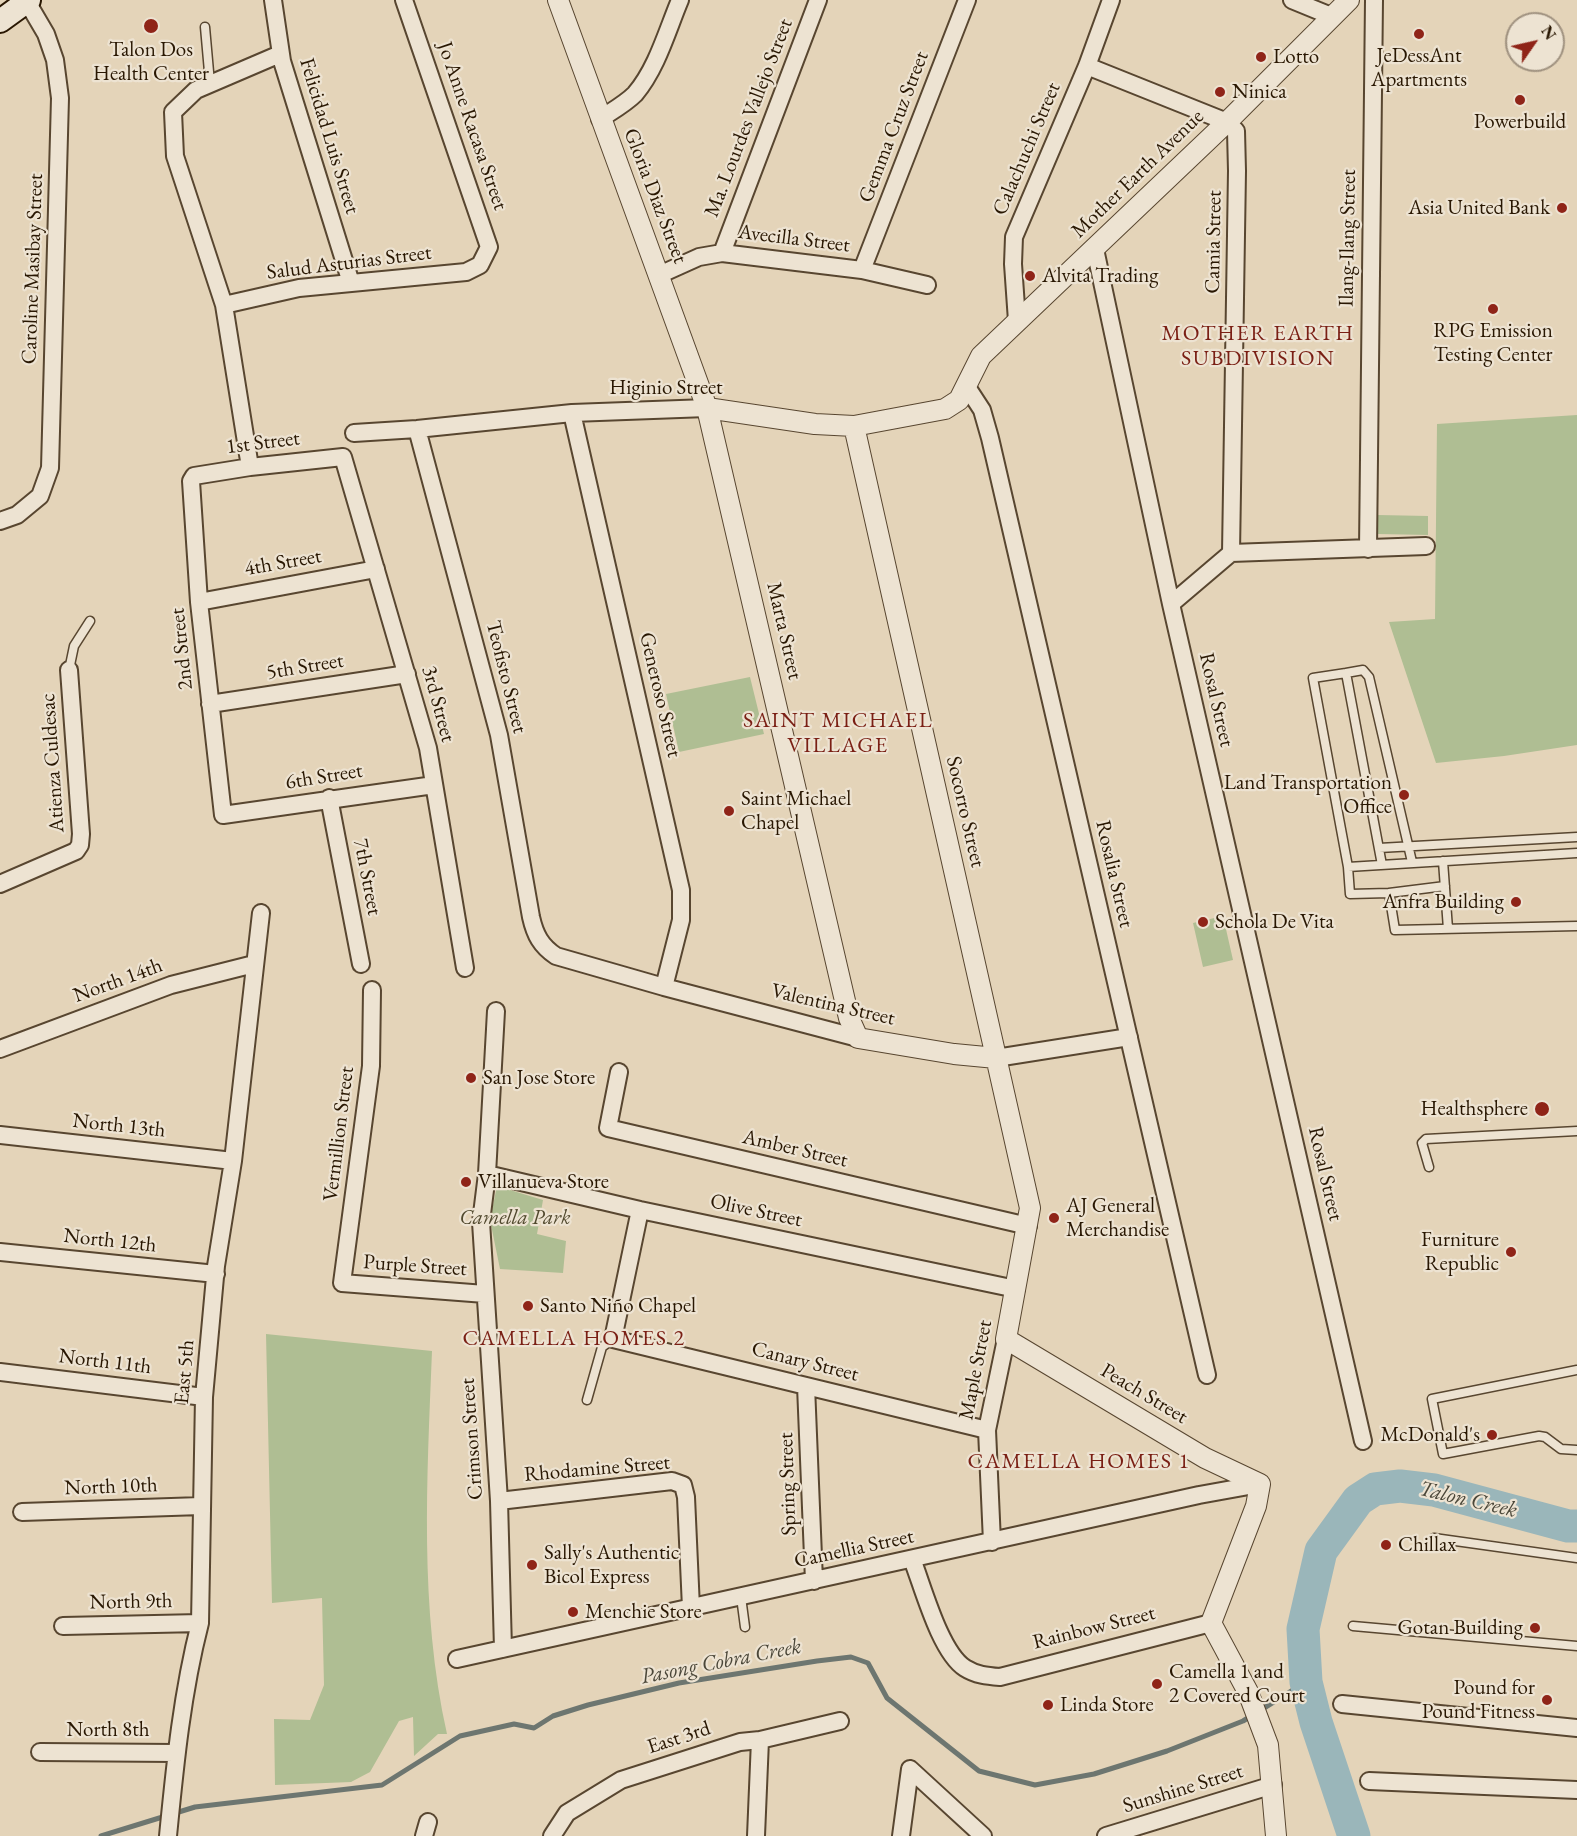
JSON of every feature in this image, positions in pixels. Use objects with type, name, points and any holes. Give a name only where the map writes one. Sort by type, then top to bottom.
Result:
[{"type":"main road","points":[[0,21],[27,0]]},
{"type":"street","name":"Caroline Masibay Street","points":[[0,522],[17,515],[40,496],[50,468],[60,98],[55,60],[46,34],[27,0]]},
{"type":"street","name":"Felicidad Luis Street","points":[[273,0],[280,54],[351,283]]},
{"type":"street","name":"Jo Anne Racasa Street","points":[[404,0],[489,247],[480,265]]},
{"type":"street","name":"Gloria Diaz Street","points":[[558,0],[707,408]]},
{"type":"street","points":[[600,119],[622,105],[635,93],[647,76],[680,0]]},
{"type":"street","name":"Ma. Lourdes Vallejo Street","points":[[722,253],[818,0]]},
{"type":"street","name":"Gemma Cruz Street","points":[[862,270],[967,0]]},
{"type":"street","name":"Calachuchi Street","points":[[1017,321],[1013,264],[1014,237],[1087,66],[1112,0]]},
{"type":"street","points":[[1292,0],[1331,16]]},
{"type":"street","name":"Mother Earth Avenue","points":[[967,387],[981,356],[1227,122],[1349,0]]},
{"type":"street","name":"Ilang-Ilang Street","points":[[1368,549],[1374,0]]},
{"type":"street","points":[[250,467],[224,305],[175,156],[173,112],[196,90],[280,54]]},
{"type":"street","points":[[1087,66],[1227,122]]},
{"type":"street","name":"Camia Street","points":[[1227,122],[1236,131],[1237,139],[1231,553]]},
{"type":"street","name":"Rosal Street","points":[[1095,249],[1171,604],[1363,1442]]},
{"type":"street","name":"Avecilla Street","points":[[659,275],[699,257],[722,253],[862,270],[927,285]]},
{"type":"street","name":"Salud Asturias Street","points":[[224,305],[299,288],[466,272],[480,265]]},
{"type":"street","name":"Higinio Street","points":[[354,433],[572,413],[707,408],[854,426],[945,410],[959,400],[967,387]]},
{"type":"street","name":"Rosalia Street","points":[[967,387],[982,410],[990,438],[1207,1375]]},
{"type":"street","name":"Marta Street","points":[[707,408],[843,996],[858,1038]]},
{"type":"street","name":"Generoso Street","points":[[572,413],[681,890],[681,920],[664,987]]},
{"type":"street","name":"Socorro Street","points":[[854,426],[996,1058],[1029,1217]]},
{"type":"street","name":"Teofisto Street","points":[[417,429],[498,735],[531,917],[538,940]]},
{"type":"street","name":"1st Street","points":[[191,481],[194,476],[200,474],[343,457]]},
{"type":"street","name":"3rd Street","points":[[343,457],[428,748],[465,968]]},
{"type":"street","name":"2nd Street","points":[[191,481],[199,602],[222,813]]},
{"type":"street","points":[[1171,604],[1231,553],[1426,546]]},
{"type":"street","name":"4th Street","points":[[199,602],[375,569]]},
{"type":"street","name":"Atienza Culdesac","points":[[0,885],[76,851],[80,845],[69,670]]},
{"type":"street","name":"5th Street","points":[[210,704],[407,674]]},
{"type":"street","name":"6th Street","points":[[222,813],[223,815],[236,814],[329,798],[434,785]]},
{"type":"street","name":"7th Street","points":[[329,798],[362,964]]},
{"type":"street","name":"East 5th","points":[[168,1836],[176,1753],[192,1654],[200,1623],[204,1397],[216,1274],[233,1161],[261,913]]},
{"type":"street","name":"Valentina Street","points":[[538,940],[556,956],[664,987],[858,1038],[954,1054],[996,1058],[1129,1037]]},
{"type":"street","name":"North 14th","points":[[0,1049],[171,985],[254,964]]},
{"type":"street","name":"Vermillion Street","points":[[342,1283],[371,1066],[372,990]]},
{"type":"street","name":"Crimson Street","points":[[496,1011],[487,1174],[481,1222],[499,1501],[503,1649]]},
{"type":"street","name":"Amber Street","points":[[619,1072],[608,1128],[1029,1217]]},
{"type":"street","name":"North 13th","points":[[0,1135],[233,1161]]},
{"type":"street","name":"Olive Street","points":[[487,1174],[640,1210],[1016,1289]]},
{"type":"street","points":[[613,1339],[640,1210]]},
{"type":"street","name":"Maple Street","points":[[992,1542],[987,1430],[1029,1217]]},
{"type":"street","name":"North 12th","points":[[0,1252],[216,1274]]},
{"type":"street","name":"Purple Street","points":[[342,1283],[485,1294]]},
{"type":"street","name":"Canary Street","points":[[613,1339],[987,1430]]},
{"type":"street","name":"Peach Street","points":[[1006,1339],[1205,1458],[1260,1484]]},
{"type":"street","name":"North 11th","points":[[0,1372],[204,1397]]},
{"type":"street","name":"Spring Street","points":[[806,1386],[814,1581]]},
{"type":"street","name":"Rhodamine Street","points":[[499,1501],[672,1481],[683,1485],[687,1497],[691,1608]]},
{"type":"street","points":[[1260,1484],[1256,1506],[1211,1623],[1248,1692],[1268,1745],[1273,1778],[1276,1836]]},
{"type":"street","name":"Camellia Street","points":[[457,1659],[1260,1484]]},
{"type":"street","name":"North 10th","points":[[22,1512],[201,1506]]},
{"type":"street","name":"Rainbow Street","points":[[912,1559],[938,1629],[949,1650],[963,1667],[981,1676],[1000,1677],[1211,1623]]},
{"type":"street","name":"North 9th","points":[[63,1626],[200,1623]]},
{"type":"street","points":[[1342,1704],[1577,1728]]},
{"type":"street","name":"East 3rd","points":[[552,1836],[567,1813],[621,1779],[740,1742],[760,1740],[840,1721]]},
{"type":"street","points":[[756,1836],[760,1740]]},
{"type":"street","name":"North 8th","points":[[40,1752],[176,1753]]},
{"type":"street","points":[[902,1836],[910,1769],[984,1836]]},
{"type":"street","name":"Sunshine Street","points":[[1106,1836],[1273,1778]]},
{"type":"street","points":[[1369,1780],[1577,1790]]},
{"type":"lane","points":[[205,27],[210,83]]},
{"type":"lane","points":[[69,670],[74,646],[90,621]]},
{"type":"lane","points":[[1412,862],[1369,677],[1363,670],[1313,678],[1348,867],[1350,894],[1389,893],[1445,886]]},
{"type":"lane","points":[[1346,673],[1382,865]]},
{"type":"lane","points":[[1379,848],[1577,837]]},
{"type":"lane","points":[[1348,867],[1577,853]]},
{"type":"lane","points":[[1443,861],[1448,929]]},
{"type":"lane","points":[[1389,893],[1395,930],[1577,926]]},
{"type":"lane","points":[[1429,1167],[1422,1143],[1426,1139],[1577,1131]]},
{"type":"lane","points":[[587,1400],[602,1347],[613,1339]]},
{"type":"lane","points":[[1577,1370],[1432,1399],[1443,1454],[1539,1436],[1545,1437],[1562,1449],[1577,1450]]},
{"type":"lane","points":[[1434,1538],[1577,1558]]},
{"type":"lane","points":[[741,1597],[745,1627]]},
{"type":"lane","points":[[1353,1626],[1577,1646]]},
{"type":"green space","points":[[1577,415],[1577,745],[1436,763],[1389,622],[1435,619],[1437,424]]},
{"type":"green space","points":[[1378,515],[1428,516],[1428,535],[1378,534]]},
{"type":"green space","points":[[750,677],[764,734],[679,752],[666,694]]},
{"type":"green space","points":[[1223,916],[1233,960],[1203,967],[1193,923]]},
{"type":"green space","name":"Camella Park","points":[[497,1186],[543,1200],[537,1234],[566,1241],[563,1273],[500,1269],[490,1220]]},
{"type":"green space","points":[[266,1334],[432,1351],[427,1543],[432,1639],[447,1734],[438,1734],[414,1756],[413,1717],[399,1721],[370,1772],[351,1782],[275,1785],[274,1719],[310,1720],[324,1685],[322,1598],[272,1603]]},
{"type":"waterway","name":"Talon Creek","points":[[1354,1836],[1316,1722],[1306,1682],[1303,1629],[1321,1551],[1358,1500],[1375,1489],[1400,1486],[1434,1490],[1568,1526],[1577,1526]]},
{"type":"waterway","name":"Pasong Cobra Creek","points":[[101,1836],[195,1807],[382,1785],[460,1736],[514,1724],[534,1728],[553,1716],[588,1705],[679,1683],[817,1661],[851,1657],[868,1663],[887,1698],[979,1771],[1035,1785],[1094,1774],[1167,1751],[1243,1721],[1306,1682]]},
{"type":"place","name":"Talon Dos Health Center","points":[[151,26]]},
{"type":"place","name":"JeDessAnt Apartments","points":[[1419,34]]},
{"type":"place","name":"Lotto","points":[[1261,57]]},
{"type":"place","name":"Ninica","points":[[1220,92]]},
{"type":"place","name":"Powerbuild","points":[[1520,100]]},
{"type":"place","name":"Asia United Bank","points":[[1562,208]]},
{"type":"place","name":"Alvita Trading","points":[[1030,276]]},
{"type":"place","name":"RPG Emission Testing Center","points":[[1493,309]]},
{"type":"place","name":"Land Transportation Office","points":[[1404,795]]},
{"type":"place","name":"Saint Michael Chapel","points":[[729,811]]},
{"type":"place","name":"Anfra Building","points":[[1516,902]]},
{"type":"place","name":"Schola De Vita","points":[[1203,922]]},
{"type":"place","name":"San Jose Store","points":[[471,1078]]},
{"type":"place","name":"Healthsphere","points":[[1542,1109]]},
{"type":"place","name":"Villanueva Store","points":[[466,1182]]},
{"type":"place","name":"AJ General Merchandise","points":[[1054,1218]]},
{"type":"place","name":"Furniture Republic","points":[[1511,1252]]},
{"type":"place","name":"Santo Niño Chapel","points":[[528,1306]]},
{"type":"place","name":"McDonald's","points":[[1492,1435]]},
{"type":"place","name":"Chillax","points":[[1386,1545]]},
{"type":"place","name":"Sally's Authentic Bicol Express","points":[[532,1565]]},
{"type":"place","name":"Menchie Store","points":[[573,1612]]},
{"type":"place","name":"Gotan Building","points":[[1535,1628]]},
{"type":"place","name":"Camella 1 and 2 Covered Court","points":[[1157,1684]]},
{"type":"place","name":"Pound for Pound Fitness","points":[[1547,1700]]},
{"type":"place","name":"Linda Store","points":[[1048,1705]]},
{"type":"district","name":"MOTHER EARTH SUBDIVISION","points":[[1258,346]]},
{"type":"district","name":"SAINT MICHAEL VILLAGE","points":[[838,734]]},
{"type":"district","name":"CAMELLA HOMES 2","points":[[574,1339]]},
{"type":"district","name":"CAMELLA HOMES 1","points":[[1079,1462]]}]
